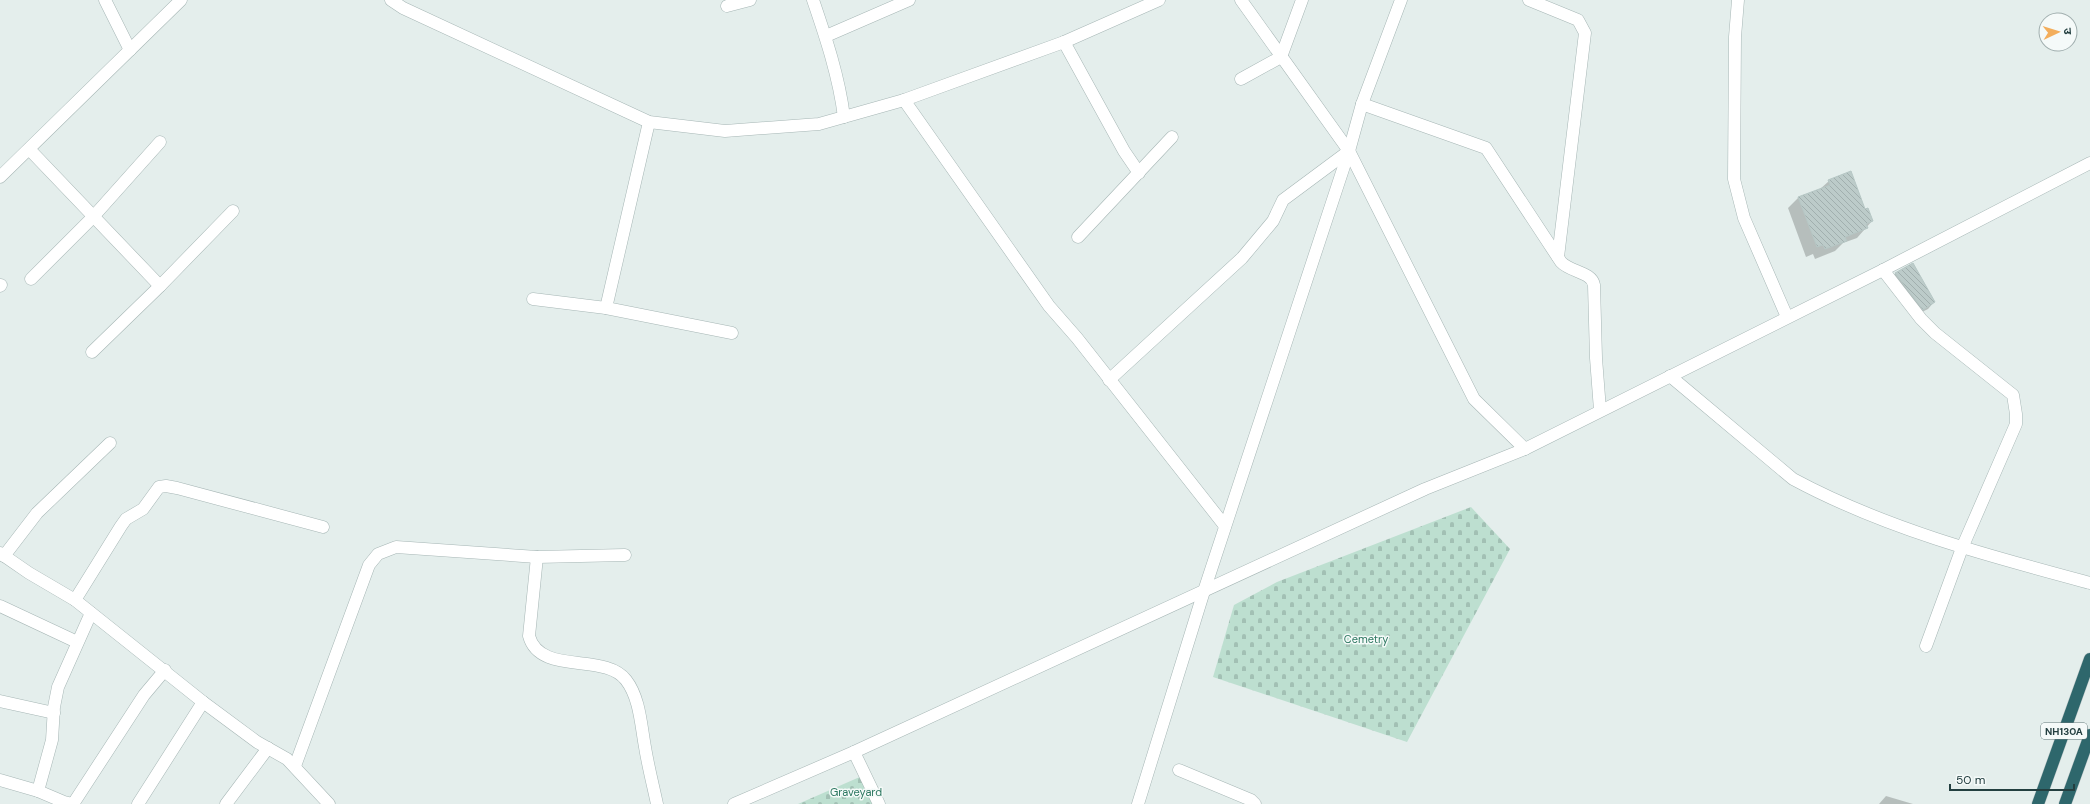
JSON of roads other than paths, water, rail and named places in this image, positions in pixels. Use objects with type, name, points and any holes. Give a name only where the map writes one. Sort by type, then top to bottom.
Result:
[{"type":"highway","name":"NH130A","points":[[2038,804],[2090,659]]},
{"type":"highway","name":"NH130A","points":[[2065,804],[2090,735]]},
{"type":"street","points":[[105,0],[130,50]]},
{"type":"street","points":[[0,177],[181,0]]},
{"type":"street","points":[[391,0],[403,8],[649,122],[725,131],[819,124],[904,100],[1064,42],[1159,0]]},
{"type":"street","points":[[727,6],[750,0]]},
{"type":"street","points":[[813,0],[826,36],[842,98],[844,117]]},
{"type":"street","points":[[826,36],[909,0]]},
{"type":"street","points":[[1241,0],[1349,150],[1474,398],[1525,448]]},
{"type":"street","points":[[1241,79],[1281,57],[1302,0]]},
{"type":"street","points":[[1138,804],[1204,591],[1349,150],[1362,104],[1400,0]]},
{"type":"street","points":[[1529,0],[1574,18],[1581,24],[1585,33],[1558,257]]},
{"type":"street","points":[[1738,0],[1735,37],[1734,179],[1744,218],[1787,318]]},
{"type":"street","points":[[1064,42],[1124,151],[1139,173]]},
{"type":"street","points":[[904,100],[1049,306],[1226,526]]},
{"type":"street","points":[[1362,104],[1486,148],[1558,257],[1568,268],[1587,275],[1594,281],[1600,410]]},
{"type":"street","points":[[606,308],[649,122]]},
{"type":"street","points":[[1078,237],[1172,137]]},
{"type":"street","points":[[31,279],[93,217],[160,142]]},
{"type":"street","points":[[29,149],[160,286]]},
{"type":"street","points":[[1109,380],[1242,258],[1273,221],[1283,200],[1349,150]]},
{"type":"street","points":[[734,804],[854,752],[1425,489],[1525,448],[1883,270],[2090,163]]},
{"type":"street","points":[[92,352],[160,286],[233,211]]},
{"type":"street","points":[[1883,270],[1921,319],[1935,333],[2013,395],[2016,414],[2016,424],[1962,548],[1926,646]]},
{"type":"street","points":[[533,299],[606,308],[732,333]]},
{"type":"street","points":[[1670,376],[1793,479],[1876,517],[1962,548],[2090,583]]},
{"type":"street","points":[[110,443],[37,513],[2,554],[29,573],[75,600],[165,670],[203,702],[295,766],[329,804]]},
{"type":"street","points":[[75,600],[126,519],[143,509],[159,487],[166,486],[178,488],[323,527]]},
{"type":"street","points":[[295,766],[372,559],[378,554],[396,547],[537,557],[625,555]]},
{"type":"street","points":[[537,557],[529,636],[531,642],[541,654],[618,672],[626,679],[635,698],[657,804]]},
{"type":"street","points":[[0,606],[77,642]]},
{"type":"street","points":[[38,791],[52,740],[58,687],[77,642],[92,613]]},
{"type":"street","points":[[0,780],[38,791],[64,802],[73,804],[144,695],[165,670]]},
{"type":"street","points":[[0,701],[54,713]]},
{"type":"street","points":[[138,804],[203,702]]},
{"type":"street","points":[[226,804],[268,748]]},
{"type":"street","points":[[854,752],[879,804]]},
{"type":"street","points":[[1178,770],[1251,800],[1255,804]]},
{"type":"park label","name":"Cemetry","points":[[1366,639]]},
{"type":"park label","name":"Graveyard","points":[[856,792]]}]
